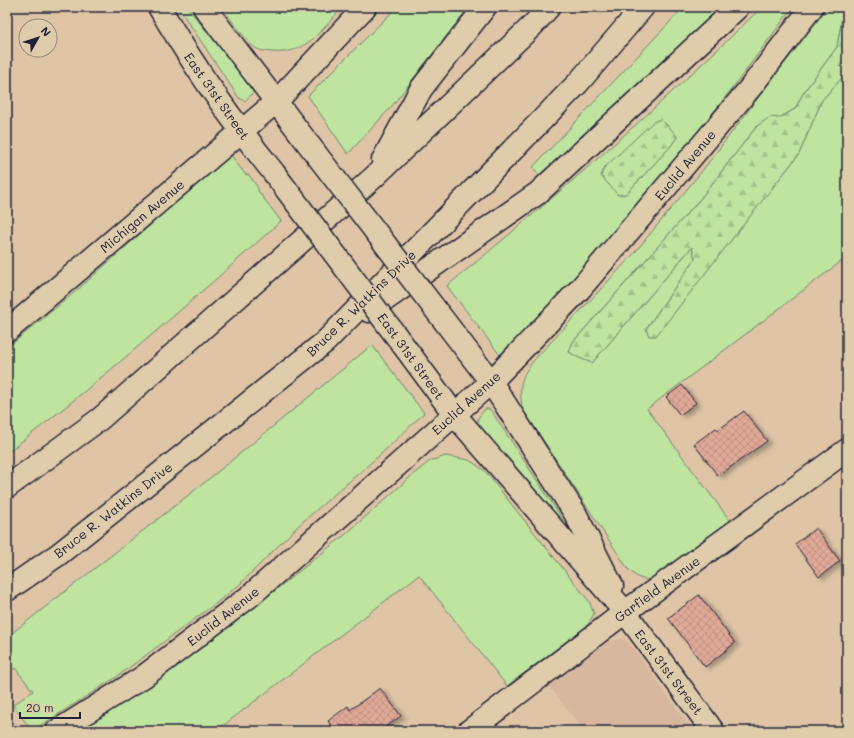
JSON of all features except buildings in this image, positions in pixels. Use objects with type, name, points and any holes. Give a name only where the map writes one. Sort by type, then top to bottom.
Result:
[{"type":"main road","name":"East 31st Street","points":[[159,7],[179,42],[240,132],[274,173],[454,414],[515,488],[625,612],[713,731]]},
{"type":"main road","name":"East 31st Street","points":[[204,7],[491,382],[575,513],[625,612]]},
{"type":"main road","name":"Michigan Avenue","points":[[7,331],[277,101],[365,7]]},
{"type":"main road","points":[[374,177],[421,90],[485,7]]},
{"type":"main road","points":[[7,487],[100,419],[374,177],[534,25],[549,7]]},
{"type":"main road","name":"Bruce R. Watkins Drive","points":[[7,590],[59,554],[325,342],[578,83],[643,7]]},
{"type":"main road","points":[[325,342],[538,193],[738,7]]},
{"type":"main road","name":"Euclid Avenue","points":[[57,731],[143,677],[250,596],[491,382],[580,289],[750,88],[812,7]]},
{"type":"main road","name":"Garfield Avenue","points":[[469,731],[625,612],[847,450]]},
{"type":"shaded area","points":[[624,638],[634,649],[693,731],[584,731],[549,686],[607,642]]},
{"type":"green space","points":[[178,7],[187,7],[253,89],[253,93],[245,101],[239,98]]},
{"type":"green space","points":[[221,7],[343,7],[320,32],[304,45],[284,52],[272,52],[259,50],[254,47]]},
{"type":"green space","points":[[397,7],[469,7],[392,106],[348,154],[308,96]]},
{"type":"green space","points":[[684,7],[724,7],[606,116],[539,175],[533,167]]},
{"type":"green space","points":[[762,7],[793,7],[734,86],[655,186],[575,278],[500,355],[447,286],[608,150]],"holes":[[[661,119],[677,137],[670,147],[626,194]]]},
{"type":"green space","points":[[828,7],[847,7],[847,12],[842,19],[837,47],[804,92],[795,109],[779,118],[757,126],[701,198],[573,342],[569,352],[592,363],[692,247],[695,259],[646,329],[656,335],[799,154],[822,100],[847,72],[847,257],[647,409],[731,522],[654,578],[643,579],[628,569],[522,408],[522,382],[526,371],[535,359],[631,257],[702,171]]},
{"type":"green space","points":[[847,12],[847,72],[822,100],[799,154],[656,336],[649,336],[646,329],[695,259],[692,247],[592,363],[569,352],[573,342],[701,198],[757,126],[770,117],[779,118],[795,109],[804,92],[837,47],[842,19]]},
{"type":"green space","points":[[661,119],[677,137],[670,147],[626,194],[618,195],[601,176],[604,168],[653,122]]},
{"type":"green space","points":[[230,154],[245,174],[249,175],[258,188],[258,191],[281,221],[146,340],[7,453],[7,348],[75,292]]},
{"type":"green space","points":[[372,345],[424,413],[381,454],[299,525],[239,585],[115,678],[32,731],[13,705],[33,691],[15,668],[7,673],[7,637],[209,479]]},
{"type":"green space","points":[[485,409],[489,409],[492,412],[567,526],[565,529],[478,423],[478,418]]},
{"type":"green space","points":[[446,456],[469,460],[484,470],[589,601],[594,614],[587,626],[507,686],[419,575],[216,731],[79,731],[176,666],[243,616],[346,534],[416,472],[430,461]]}]
